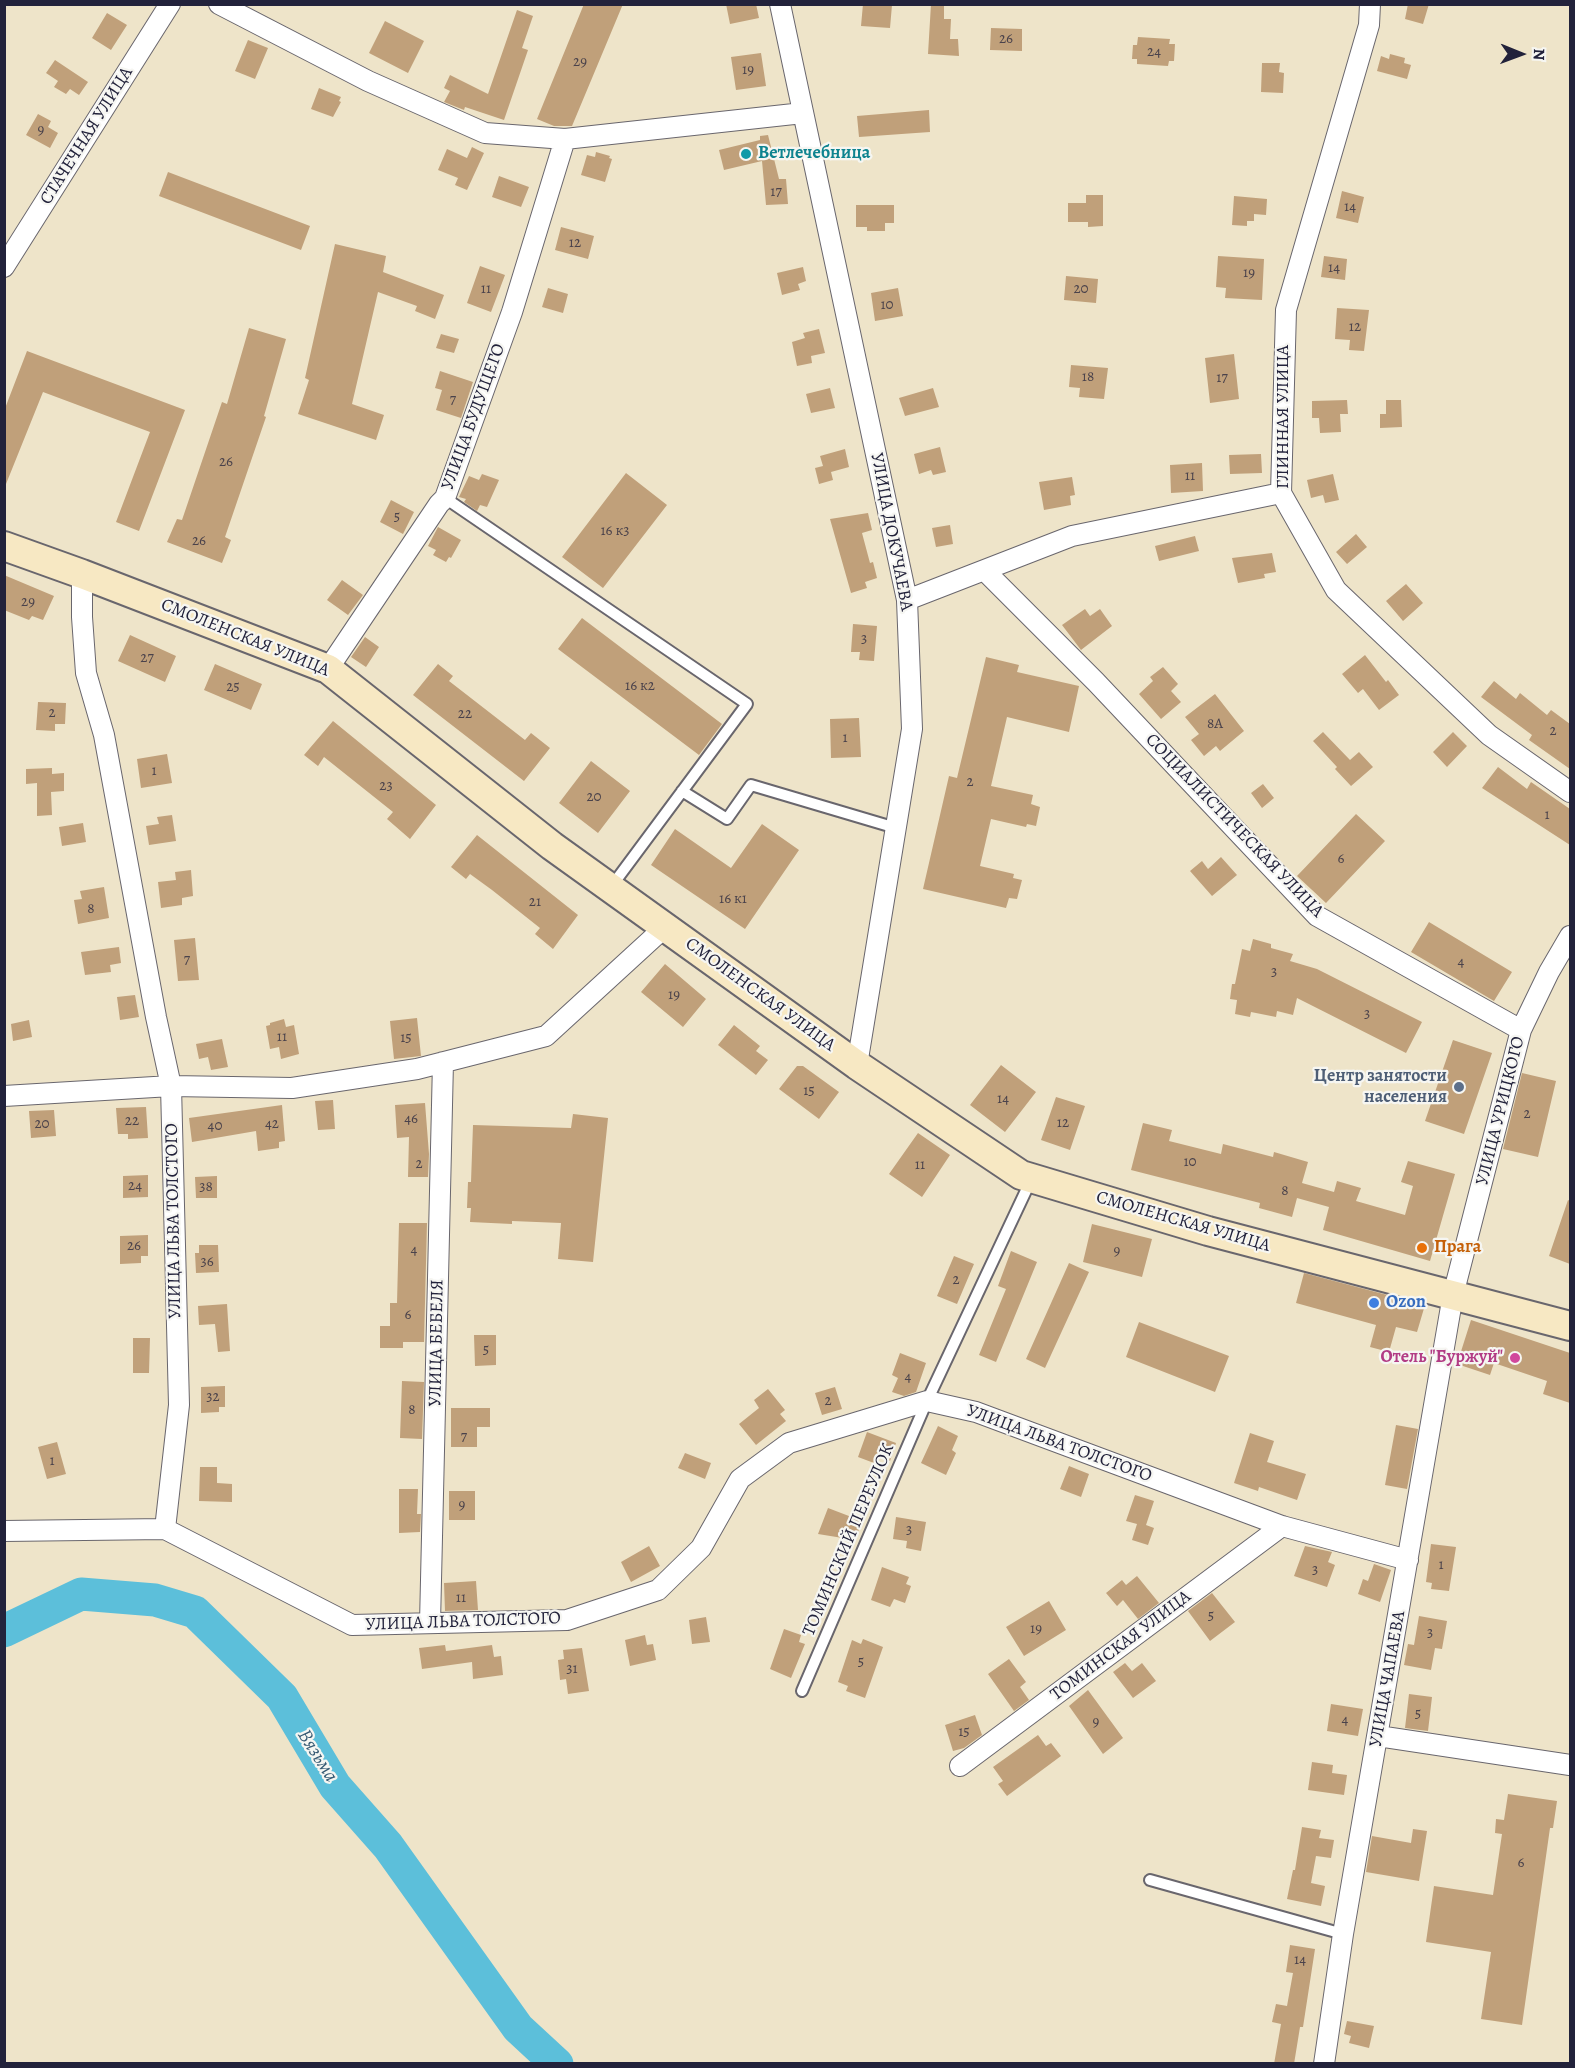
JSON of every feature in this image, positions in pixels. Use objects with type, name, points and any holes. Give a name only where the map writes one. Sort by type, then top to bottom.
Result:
[{"type":"main road","name":"СМОЛЕНСКАЯ УЛИЦА","points":[[4,546],[328,669],[552,846],[857,1065],[1021,1175],[1208,1231],[1570,1326]]},
{"type":"street","name":"СТАЧЕЧНАЯ УЛИЦА","points":[[4,267],[170,4]]},
{"type":"street","points":[[219,4],[368,81],[485,133],[565,139],[803,113]]},
{"type":"street","name":"УЛИЦА ДОКУЧАЕВА","points":[[780,4],[907,600],[912,729],[857,1065]]},
{"type":"street","name":"ГЛИННАЯ УЛИЦА","points":[[1370,4],[1369,25],[1286,310],[1281,493],[1336,590],[1489,735],[1570,792]]},
{"type":"street","name":"УЛИЦА БУДУЩЕГО","points":[[328,669],[439,504],[446,498],[512,312],[565,139]]},
{"type":"street","points":[[907,600],[1072,536],[1281,493]]},
{"type":"street","name":"СОЦИАЛИСТИЧЕСКАЯ УЛИЦА","points":[[985,571],[1096,682],[1317,916],[1521,1030]]},
{"type":"street","name":"УЛИЦА ЛЬВА ТОЛСТОГО","points":[[82,574],[86,673],[104,735],[171,1086],[179,1405],[165,1529],[352,1625],[567,1620],[658,1590],[701,1548],[740,1479],[789,1443],[927,1401],[976,1412],[1282,1526],[1408,1560]]},
{"type":"street","points":[[4,1096],[171,1086],[292,1088],[417,1069],[546,1036],[665,927]]},
{"type":"street","name":"УЛИЦА УРИЦКОГО","points":[[1454,1295],[1521,1030],[1549,972],[1570,936]]},
{"type":"street","name":"УЛИЦА БЕБЕЛЯ","points":[[430,1623],[443,1062]]},
{"type":"street","name":"УЛИЦА ЧАПАЕВА","points":[[1324,2064],[1343,1934],[1454,1295]]},
{"type":"street","name":"ТОМИНСКАЯ УЛИЦА","points":[[960,1766],[1282,1526]]},
{"type":"street","points":[[4,1531],[165,1529]]},
{"type":"street","points":[[1378,1736],[1570,1765]]},
{"type":"lane","points":[[446,498],[747,704],[610,888]]},
{"type":"lane","points":[[682,791],[727,819],[751,785],[896,828]]},
{"type":"lane","name":"ТОМИНСКИЙ ПЕРЕУЛОК","points":[[802,1691],[927,1401],[1031,1178]]},
{"type":"lane","points":[[1150,1880],[1343,1934]]},
{"type":"building","points":[[584,4],[623,4],[572,126],[554,126],[537,119]]},
{"type":"building","points":[[726,4],[756,4],[759,18],[730,24]]},
{"type":"building","points":[[863,4],[892,5],[890,28],[861,26]]},
{"type":"building","points":[[931,4],[944,4],[944,19],[951,19],[950,39],[958,39],[959,56],[928,54]]},
{"type":"building","points":[[1408,4],[1429,4],[1423,24],[1405,19]]},
{"type":"building","points":[[517,10],[533,16],[522,48],[528,50],[504,120],[465,107],[464,110],[444,102],[450,91],[444,88],[450,75],[488,94]]},
{"type":"building","points":[[107,13],[127,25],[111,50],[92,38]]},
{"type":"building","points":[[385,21],[424,41],[408,73],[369,53]]},
{"type":"building","points":[[991,28],[1022,29],[1022,51],[990,50]]},
{"type":"building","points":[[1138,37],[1170,39],[1169,44],[1175,44],[1174,61],[1169,61],[1168,66],[1137,64],[1137,59],[1132,59],[1133,45],[1137,45]]},
{"type":"building","points":[[248,40],[268,48],[255,79],[235,71]]},
{"type":"building","points":[[761,53],[766,86],[736,90],[731,57]]},
{"type":"building","points":[[1390,54],[1405,58],[1404,63],[1411,65],[1407,79],[1377,71],[1381,56],[1389,59]]},
{"type":"building","points":[[55,60],[88,82],[79,95],[70,89],[66,94],[54,87],[58,81],[46,73]]},
{"type":"building","points":[[1262,63],[1280,63],[1279,72],[1284,73],[1283,93],[1261,92]]},
{"type":"building","points":[[319,88],[341,97],[339,101],[341,102],[333,117],[311,109]]},
{"type":"building","points":[[929,110],[930,132],[859,137],[857,116]]},
{"type":"building","points":[[38,114],[51,121],[48,127],[58,133],[50,148],[26,135]]},
{"type":"building","points":[[768,135],[779,179],[786,179],[788,204],[766,205],[762,161],[724,170],[719,150],[760,140],[760,136]]},
{"type":"building","points":[[472,147],[484,153],[467,190],[455,185],[458,178],[438,170],[447,149],[467,158]]},
{"type":"building","points":[[596,152],[610,156],[609,158],[612,159],[605,182],[581,175],[587,155],[595,157]]},
{"type":"building","points":[[168,172],[310,226],[301,250],[159,196]]},
{"type":"building","points":[[499,176],[529,187],[521,207],[492,197]]},
{"type":"building","points":[[1342,191],[1364,197],[1358,223],[1336,218]]},
{"type":"building","points":[[1086,195],[1103,195],[1103,226],[1088,227],[1088,222],[1068,222],[1068,203],[1086,203]]},
{"type":"building","points":[[1234,196],[1267,199],[1266,215],[1254,214],[1254,221],[1247,221],[1247,226],[1232,225]]},
{"type":"building","points":[[856,205],[894,205],[894,223],[885,223],[885,231],[867,231],[867,227],[856,227]]},
{"type":"building","points":[[561,227],[594,236],[588,259],[555,250]]},
{"type":"building","points":[[335,244],[386,256],[383,272],[444,295],[435,319],[415,311],[417,306],[378,292],[352,404],[384,415],[376,440],[298,414],[309,380],[305,378]]},
{"type":"building","points":[[1218,256],[1264,259],[1262,300],[1225,298],[1226,288],[1216,287]]},
{"type":"building","points":[[1324,256],[1347,259],[1345,280],[1321,277]]},
{"type":"building","points":[[480,266],[505,275],[491,312],[467,303]]},
{"type":"building","points":[[803,267],[806,281],[798,284],[800,290],[782,295],[777,273]]},
{"type":"building","points":[[1066,276],[1098,279],[1096,303],[1064,300]]},
{"type":"building","points":[[548,288],[568,294],[563,313],[542,307]]},
{"type":"building","points":[[898,288],[903,316],[875,321],[871,293]]},
{"type":"building","points":[[1337,308],[1369,310],[1364,351],[1349,350],[1350,340],[1335,339]]},
{"type":"building","points":[[249,328],[286,339],[264,416],[266,417],[225,537],[231,540],[222,563],[167,542],[177,519],[182,520],[222,402],[227,404]]},
{"type":"building","points":[[819,329],[825,353],[811,356],[812,363],[797,366],[792,342],[805,338],[803,333]]},
{"type":"building","points":[[441,334],[459,339],[454,353],[436,348]]},
{"type":"building","points":[[27,351],[185,410],[139,531],[116,522],[150,432],[43,392],[4,489],[4,411]]},
{"type":"building","points":[[1234,354],[1239,399],[1210,403],[1205,358]]},
{"type":"building","points":[[1071,365],[1108,368],[1104,399],[1079,397],[1080,388],[1069,387]]},
{"type":"building","points":[[440,371],[473,382],[461,418],[436,410],[442,390],[435,388]]},
{"type":"building","points":[[830,388],[835,408],[811,413],[806,394]]},
{"type":"building","points":[[933,388],[939,407],[905,416],[899,398]]},
{"type":"building","points":[[1347,400],[1348,414],[1340,414],[1341,432],[1320,433],[1319,418],[1312,418],[1312,401]]},
{"type":"building","points":[[1386,400],[1401,400],[1402,427],[1380,428],[1380,414],[1386,414]]},
{"type":"building","points":[[940,447],[946,472],[933,475],[931,470],[919,474],[914,454]]},
{"type":"building","points":[[845,449],[849,467],[831,472],[833,480],[819,484],[815,468],[823,466],[820,456]]},
{"type":"building","points":[[1261,454],[1262,473],[1230,474],[1229,455]]},
{"type":"building","points":[[1202,463],[1203,491],[1171,493],[1170,465]]},
{"type":"building","points":[[626,473],[667,505],[603,588],[562,557]]},
{"type":"building","points":[[482,474],[499,480],[487,507],[480,505],[477,511],[464,502],[466,499],[459,497],[469,476],[479,480]]},
{"type":"building","points":[[1333,474],[1339,500],[1325,503],[1323,495],[1311,498],[1307,480]]},
{"type":"building","points":[[1072,477],[1075,495],[1070,496],[1071,505],[1044,510],[1039,482]]},
{"type":"building","points":[[391,500],[414,512],[403,534],[380,522]]},
{"type":"building","points":[[868,513],[872,530],[862,533],[870,563],[873,562],[877,578],[865,582],[867,588],[851,593],[830,519]]},
{"type":"building","points":[[950,525],[953,544],[936,547],[932,528]]},
{"type":"building","points":[[438,527],[461,540],[451,558],[449,557],[446,562],[433,555],[436,550],[428,546]]},
{"type":"building","points":[[1356,534],[1367,547],[1347,564],[1336,552]]},
{"type":"building","points":[[1195,536],[1199,551],[1159,561],[1155,546]]},
{"type":"building","points":[[1272,553],[1276,572],[1264,574],[1265,578],[1238,583],[1232,558]]},
{"type":"building","points":[[4,575],[54,596],[43,620],[32,616],[29,620],[4,610]]},
{"type":"building","points":[[342,580],[363,595],[348,615],[327,600]]},
{"type":"building","points":[[1406,584],[1423,603],[1403,621],[1386,601]]},
{"type":"building","points":[[1085,609],[1090,616],[1100,609],[1112,626],[1081,650],[1062,625]]},
{"type":"building","points":[[582,618],[722,724],[699,755],[558,649]]},
{"type":"building","points":[[853,624],[877,626],[874,661],[859,660],[860,652],[851,652]]},
{"type":"building","points":[[130,635],[176,656],[165,682],[118,661]]},
{"type":"building","points":[[365,637],[379,647],[366,667],[351,657]]},
{"type":"building","points":[[1365,655],[1399,695],[1379,710],[1363,689],[1358,693],[1342,674]]},
{"type":"building","points":[[986,657],[1019,665],[1017,672],[1079,686],[1069,732],[1007,717],[991,786],[1033,795],[1031,804],[1040,807],[1036,826],[1027,824],[1026,827],[991,819],[980,866],[1014,874],[1013,878],[1022,880],[1017,899],[1009,898],[1006,908],[923,889],[949,776],[957,778]]},
{"type":"building","points":[[215,664],[262,684],[251,710],[204,690]]},
{"type":"building","points":[[438,664],[453,676],[449,681],[525,740],[531,733],[550,748],[524,781],[413,695]]},
{"type":"building","points":[[1163,667],[1178,684],[1171,691],[1181,702],[1161,719],[1139,694],[1153,681],[1150,677]]},
{"type":"building","points":[[1494,681],[1516,699],[1520,693],[1547,715],[1551,710],[1570,724],[1570,769],[1529,740],[1532,735],[1481,697]]},
{"type":"building","points":[[1215,694],[1244,731],[1220,751],[1216,746],[1204,756],[1191,740],[1199,734],[1185,717]]},
{"type":"building","points":[[38,702],[66,703],[65,724],[55,724],[55,731],[36,730]]},
{"type":"building","points":[[859,718],[861,757],[831,758],[830,719]]},
{"type":"building","points":[[333,721],[436,805],[410,839],[387,819],[393,812],[324,757],[318,766],[304,755]]},
{"type":"building","points":[[1323,732],[1350,760],[1359,752],[1373,767],[1351,786],[1313,741]]},
{"type":"building","points":[[1453,732],[1467,746],[1447,767],[1433,752]]},
{"type":"building","points":[[167,754],[172,783],[141,788],[137,759]]},
{"type":"building","points":[[591,761],[630,791],[598,833],[559,803]]},
{"type":"building","points":[[1498,767],[1527,789],[1531,782],[1570,809],[1570,845],[1482,788]]},
{"type":"building","points":[[52,768],[52,774],[64,773],[64,791],[51,792],[52,815],[37,816],[37,783],[26,784],[26,769]]},
{"type":"building","points":[[1263,784],[1274,798],[1262,808],[1251,793]]},
{"type":"building","points":[[1356,814],[1385,841],[1326,903],[1297,876]]},
{"type":"building","points":[[172,815],[176,841],[149,845],[146,826],[159,824],[157,817]]},
{"type":"building","points":[[83,823],[86,842],[62,846],[59,827]]},
{"type":"building","points":[[762,824],[799,850],[745,929],[651,865],[675,829],[731,868]]},
{"type":"building","points":[[477,835],[578,915],[553,949],[535,934],[540,928],[470,874],[466,879],[451,867]]},
{"type":"building","points":[[1221,857],[1237,875],[1212,896],[1190,871],[1202,861],[1208,869]]},
{"type":"building","points":[[191,870],[193,896],[182,898],[182,905],[161,908],[158,882],[176,880],[175,872]]},
{"type":"building","points":[[104,887],[109,918],[78,924],[74,900],[82,899],[80,891]]},
{"type":"building","points":[[1429,922],[1512,972],[1494,1001],[1411,952]]},
{"type":"building","points":[[195,938],[199,980],[178,981],[174,940]]},
{"type":"building","points":[[1253,939],[1271,944],[1271,948],[1293,954],[1290,961],[1317,969],[1422,1022],[1406,1053],[1297,998],[1293,1015],[1277,1011],[1276,1017],[1251,1012],[1250,1017],[1235,1014],[1237,1000],[1230,999],[1232,984],[1235,984],[1242,949],[1250,951]]},
{"type":"building","points":[[119,947],[121,963],[110,965],[111,972],[85,975],[81,952]]},
{"type":"building","points":[[665,964],[706,999],[683,1027],[641,992]]},
{"type":"building","points":[[135,995],[139,1017],[120,1020],[117,997]]},
{"type":"building","points":[[417,1018],[421,1056],[394,1059],[390,1021]]},
{"type":"building","points":[[284,1019],[286,1027],[294,1025],[299,1054],[281,1059],[279,1047],[270,1049],[266,1026]]},
{"type":"building","points":[[29,1020],[32,1037],[13,1041],[11,1024]]},
{"type":"building","points":[[734,1025],[760,1046],[756,1051],[768,1060],[756,1075],[718,1045]]},
{"type":"building","points":[[222,1039],[228,1067],[211,1070],[208,1057],[199,1059],[196,1044]]},
{"type":"building","name":"Центр занятости населения","points":[[1453,1040],[1492,1053],[1464,1134],[1425,1121]]},
{"type":"building","points":[[1001,1065],[1036,1092],[1005,1132],[970,1105]]},
{"type":"building","points":[[797,1066],[803,1066],[839,1092],[819,1119],[779,1089]]},
{"type":"building","points":[[1522,1073],[1556,1081],[1538,1157],[1503,1149]]},
{"type":"building","points":[[1056,1097],[1085,1106],[1070,1150],[1041,1140]]},
{"type":"building","points":[[333,1100],[335,1129],[318,1130],[315,1101]]},
{"type":"building","points":[[425,1103],[429,1154],[428,1177],[408,1177],[409,1137],[397,1138],[395,1105]]},
{"type":"building","points":[[282,1105],[285,1141],[279,1142],[279,1148],[258,1151],[256,1131],[192,1142],[189,1118]]},
{"type":"building","points":[[146,1107],[148,1138],[128,1139],[128,1134],[118,1134],[116,1108]]},
{"type":"building","points":[[54,1110],[56,1136],[31,1138],[29,1111]]},
{"type":"building","points":[[573,1114],[608,1118],[593,1262],[558,1259],[561,1223],[470,1222],[471,1208],[467,1208],[468,1182],[471,1182],[473,1125],[571,1128]]},
{"type":"building","points":[[1143,1123],[1172,1130],[1169,1141],[1221,1154],[1223,1144],[1273,1157],[1274,1152],[1308,1162],[1302,1183],[1334,1192],[1337,1181],[1361,1188],[1356,1201],[1405,1215],[1413,1186],[1401,1182],[1408,1161],[1455,1174],[1430,1261],[1323,1230],[1329,1207],[1297,1198],[1292,1217],[1259,1208],[1260,1203],[1131,1170]]},
{"type":"building","points":[[918,1133],[950,1155],[922,1197],[889,1174]]},
{"type":"building","points":[[148,1175],[148,1197],[123,1198],[123,1176]]},
{"type":"building","points":[[217,1176],[217,1198],[196,1198],[195,1177]]},
{"type":"building","points":[[1568,1200],[1570,1201],[1570,1264],[1549,1256]]},
{"type":"building","points":[[399,1223],[427,1223],[424,1342],[403,1342],[403,1348],[380,1348],[380,1326],[390,1326],[390,1303],[397,1303]]},
{"type":"building","points":[[1092,1224],[1152,1239],[1142,1277],[1083,1262]]},
{"type":"building","points":[[148,1235],[148,1256],[141,1256],[141,1263],[120,1264],[120,1236]]},
{"type":"building","points":[[199,1245],[218,1245],[219,1272],[196,1273],[195,1253],[199,1253]]},
{"type":"building","points":[[1011,1251],[1037,1262],[996,1362],[979,1355],[1006,1289],[998,1286]]},
{"type":"building","points":[[954,1256],[974,1264],[957,1304],[937,1296]]},
{"type":"building","points":[[1069,1263],[1089,1272],[1045,1368],[1026,1359]]},
{"type":"building","points":[[1304,1273],[1425,1305],[1417,1332],[1396,1327],[1389,1352],[1370,1347],[1376,1325],[1296,1303]]},
{"type":"building","points":[[227,1304],[230,1351],[218,1352],[215,1324],[199,1325],[198,1306]]},
{"type":"building","name":"Отель \"Буржуй\"","points":[[1471,1320],[1570,1353],[1570,1403],[1543,1394],[1547,1381],[1494,1363],[1490,1375],[1457,1364]]},
{"type":"building","points":[[1139,1322],[1229,1356],[1215,1392],[1126,1357]]},
{"type":"building","points":[[474,1335],[496,1335],[496,1365],[475,1366]]},
{"type":"building","points":[[133,1338],[150,1338],[149,1373],[133,1373]]},
{"type":"building","points":[[900,1353],[926,1363],[916,1392],[904,1396],[892,1392],[898,1378],[892,1375]]},
{"type":"building","points":[[402,1381],[424,1382],[422,1439],[400,1438]]},
{"type":"building","points":[[225,1386],[225,1407],[219,1407],[219,1412],[201,1413],[201,1387]]},
{"type":"building","points":[[835,1387],[842,1409],[822,1415],[815,1393]]},
{"type":"building","points":[[768,1389],[785,1410],[780,1414],[786,1421],[756,1445],[739,1424],[759,1408],[754,1400]]},
{"type":"building","points":[[451,1408],[490,1408],[490,1427],[477,1427],[477,1447],[451,1447]]},
{"type":"building","points":[[1396,1425],[1418,1429],[1407,1489],[1385,1485]]},
{"type":"building","points":[[938,1426],[958,1436],[952,1450],[956,1453],[946,1475],[921,1463]]},
{"type":"building","points":[[867,1432],[896,1443],[890,1461],[877,1456],[874,1463],[858,1457]]},
{"type":"building","points":[[1250,1433],[1274,1441],[1267,1462],[1306,1474],[1297,1500],[1259,1487],[1258,1491],[1234,1483]]},
{"type":"building","points":[[57,1442],[66,1474],[47,1479],[38,1447]]},
{"type":"building","points":[[685,1453],[711,1463],[705,1479],[678,1468]]},
{"type":"building","points":[[1069,1466],[1089,1474],[1081,1497],[1060,1489]]},
{"type":"building","points":[[200,1467],[217,1467],[217,1483],[232,1484],[232,1502],[199,1501]]},
{"type":"building","points":[[399,1489],[418,1489],[417,1514],[421,1514],[420,1532],[399,1533]]},
{"type":"building","points":[[449,1491],[475,1491],[475,1520],[449,1520]]},
{"type":"building","points":[[1135,1495],[1154,1501],[1146,1525],[1154,1528],[1148,1545],[1132,1540],[1137,1524],[1126,1521]]},
{"type":"building","points":[[828,1508],[862,1521],[855,1540],[818,1534]]},
{"type":"building","points":[[896,1517],[926,1522],[921,1551],[906,1548],[907,1541],[893,1539]]},
{"type":"building","points":[[1431,1544],[1456,1547],[1449,1591],[1431,1589],[1432,1583],[1426,1582]]},
{"type":"building","points":[[649,1546],[660,1566],[631,1582],[621,1562]]},
{"type":"building","points":[[1305,1546],[1332,1552],[1328,1562],[1335,1565],[1327,1587],[1294,1576]]},
{"type":"building","points":[[1374,1564],[1391,1570],[1380,1602],[1358,1594],[1363,1579],[1368,1581]]},
{"type":"building","points":[[882,1567],[909,1577],[906,1584],[911,1586],[905,1603],[894,1599],[890,1607],[871,1600]]},
{"type":"building","points":[[1137,1576],[1159,1603],[1138,1619],[1123,1600],[1117,1606],[1106,1593],[1122,1580],[1126,1585]]},
{"type":"building","points":[[476,1581],[478,1610],[445,1611],[444,1583]]},
{"type":"building","points":[[1212,1593],[1235,1622],[1210,1641],[1188,1611]]},
{"type":"building","points":[[1049,1601],[1066,1630],[1024,1656],[1006,1627]]},
{"type":"building","points":[[1419,1616],[1447,1621],[1442,1649],[1435,1648],[1431,1670],[1404,1665],[1408,1644],[1414,1645]]},
{"type":"building","points":[[706,1617],[710,1642],[692,1644],[689,1620]]},
{"type":"building","points":[[784,1629],[801,1635],[799,1642],[805,1644],[791,1678],[770,1669]]},
{"type":"building","points":[[645,1635],[647,1645],[653,1644],[656,1660],[630,1666],[625,1640]]},
{"type":"building","points":[[863,1639],[883,1647],[865,1698],[846,1691],[848,1686],[838,1682],[852,1640],[861,1644]]},
{"type":"building","points":[[445,1645],[446,1651],[492,1645],[494,1657],[501,1656],[503,1675],[473,1679],[472,1662],[422,1669],[419,1648]]},
{"type":"building","points":[[582,1648],[589,1691],[568,1694],[566,1679],[560,1680],[558,1660],[564,1659],[563,1650]]},
{"type":"building","points":[[1009,1659],[1026,1682],[1020,1687],[1029,1700],[1014,1711],[988,1674]]},
{"type":"building","points":[[1125,1663],[1132,1671],[1142,1663],[1156,1681],[1133,1698],[1113,1672]]},
{"type":"building","points":[[1088,1690],[1123,1738],[1103,1754],[1069,1706]]},
{"type":"building","points":[[1409,1694],[1432,1697],[1428,1731],[1405,1728]]},
{"type":"building","points":[[1331,1704],[1363,1709],[1358,1736],[1327,1731]]},
{"type":"building","points":[[975,1715],[982,1735],[964,1748],[953,1751],[945,1725]]},
{"type":"building","points":[[1038,1735],[1046,1746],[1051,1743],[1061,1756],[1007,1796],[998,1784],[1003,1781],[993,1767]]},
{"type":"building","points":[[1312,1762],[1333,1765],[1332,1773],[1347,1775],[1344,1795],[1308,1790]]},
{"type":"building","points":[[1508,1794],[1557,1801],[1553,1828],[1550,1828],[1522,2025],[1481,2019],[1491,1952],[1426,1942],[1434,1886],[1493,1895],[1502,1834],[1495,1833],[1496,1819],[1504,1820]]},
{"type":"building","points":[[1302,1827],[1321,1830],[1319,1838],[1334,1840],[1331,1858],[1316,1856],[1311,1883],[1325,1886],[1321,1906],[1287,1899],[1293,1870],[1295,1870]]},
{"type":"building","points":[[1413,1829],[1427,1831],[1419,1881],[1366,1872],[1372,1836],[1411,1843]]},
{"type":"building","points":[[1290,1945],[1315,1949],[1303,2027],[1300,2027],[1294,2064],[1274,2064],[1281,2024],[1272,2022],[1276,2004],[1287,2006],[1293,1973],[1286,1972]]},
{"type":"building","points":[[1347,2021],[1374,2026],[1369,2048],[1349,2043],[1351,2036],[1344,2034]]},
{"type":"waterway","name":"Вязьма","points":[[4,1631],[81,1594],[155,1600],[195,1612],[282,1697],[335,1786],[388,1846],[518,2028],[557,2064]]},
{"type":"place","name":"Ветлечебница","points":[[746,154]]},
{"type":"place","name":"Центр занятости населения","points":[[1459,1087]]},
{"type":"place","name":"Прага","points":[[1422,1248]]},
{"type":"place","name":"Ozon","points":[[1374,1303]]},
{"type":"place","name":"Отель \"Буржуй\"","points":[[1515,1358]]}]
